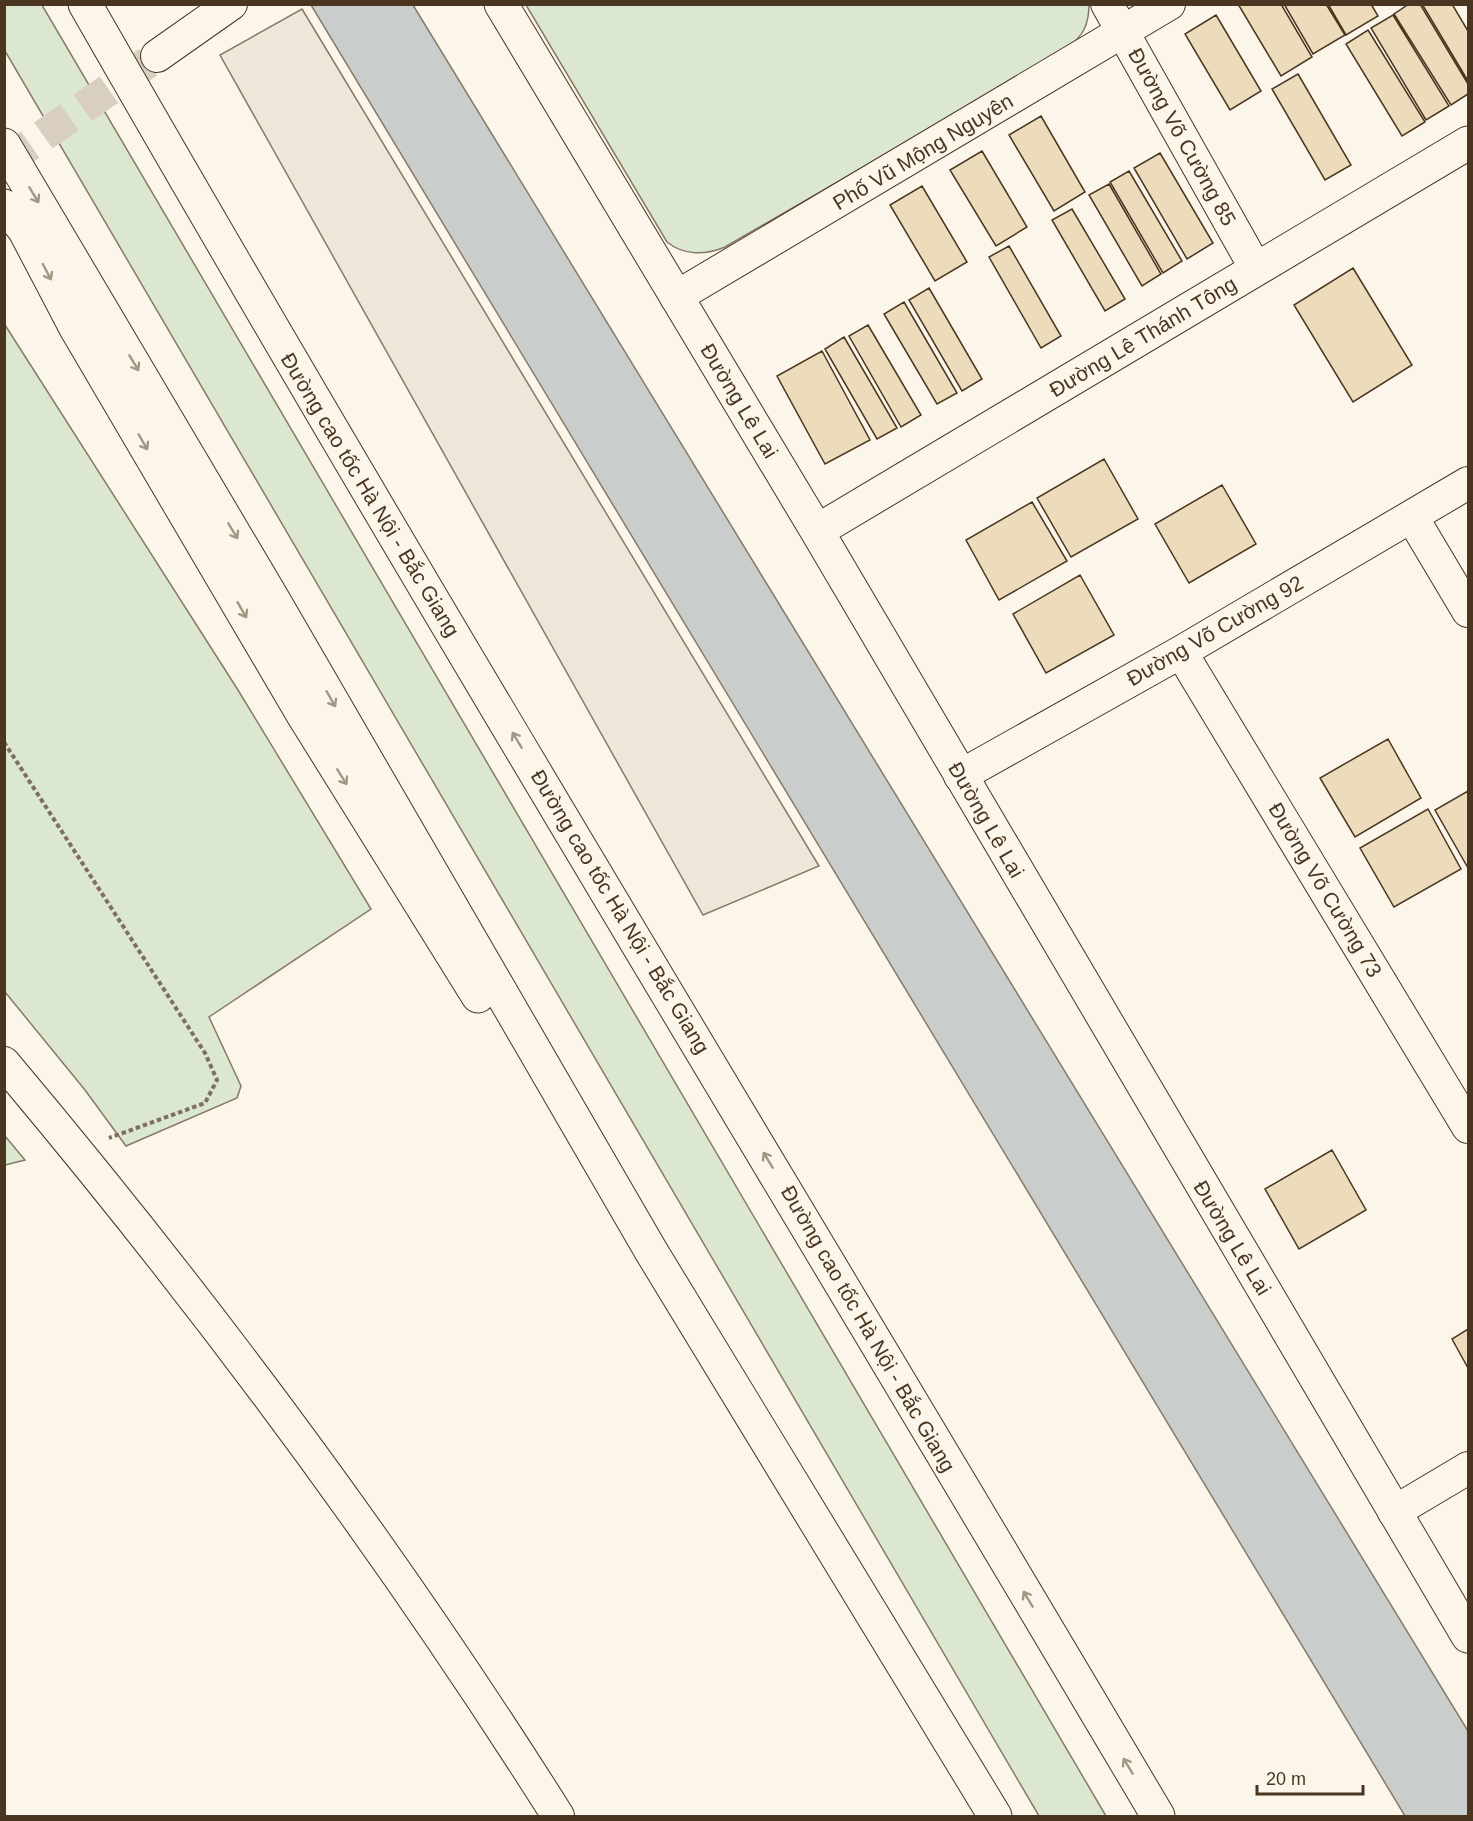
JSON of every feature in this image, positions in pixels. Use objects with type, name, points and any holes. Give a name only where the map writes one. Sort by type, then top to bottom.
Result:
[{"type":"main road","name":"Đường cao tốc Hà Nội - Bắc Giang","points":[[86,4],[268,324],[1158,1816]]},
{"type":"main road","points":[[108,4],[268,324]]},
{"type":"main road","name":"Đường Lê Lai","points":[[501,4],[817,531],[1468,1636]]},
{"type":"main road","name":"Đường Lê Thánh Tông","points":[[817,531],[1468,142]]},
{"type":"main road","points":[[4,145],[274,601],[651,1251],[995,1816]]},
{"type":"main road","points":[[4,206],[24,229],[77,330],[302,713],[543,1100],[651,1251]]},
{"type":"street","points":[[157,56],[231,4]]},
{"type":"street","name":"Đường Võ Cường 85","points":[[1107,4],[1256,269]]},
{"type":"street","name":"Phố Vũ Mộng Nguyên","points":[[676,297],[1124,33],[1169,4]]},
{"type":"street","name":"Đường Võ Cường 92","points":[[960,776],[1181,652],[1468,483]]},
{"type":"street","points":[[1412,517],[1468,612]]},
{"type":"street","name":"Đường Võ Cường 73","points":[[1181,652],[1468,1127]]},
{"type":"street","points":[[4,1063],[135,1221],[370,1533],[558,1816]]},
{"type":"street","points":[[1395,1512],[1468,1468]]},
{"type":"path","points":[[4,742],[198,1043],[218,1080],[205,1103],[105,1139]]},
{"type":"green space","points":[[1089,4],[1084,29],[1067,49],[725,247],[703,253],[681,250],[667,242],[526,5]]},
{"type":"green space","points":[[4,5],[42,5],[1106,1816],[1039,1816],[5,51]]},
{"type":"green space","points":[[5,325],[238,690],[371,909],[209,1017],[241,1086],[237,1098],[126,1146],[85,1090],[5,992]]},
{"type":"green space","points":[[5,1136],[25,1160],[5,1165]]},
{"type":"shaded area","points":[[311,5],[413,5],[1468,1731],[1468,1816],[1405,1816]]},
{"type":"shaded area","points":[[302,9],[819,866],[703,915],[220,55]]},
{"type":"building","points":[[1238,4],[1281,4],[1312,57],[1281,76]]},
{"type":"building","points":[[1284,4],[1326,4],[1345,35],[1313,54]]},
{"type":"building","points":[[1328,4],[1371,4],[1378,16],[1346,35]]},
{"type":"building","points":[[1409,4],[1420,4],[1468,84],[1468,94],[1451,105],[1394,14]]},
{"type":"building","points":[[1422,4],[1452,4],[1468,31],[1468,81]]},
{"type":"building","points":[[1216,15],[1261,91],[1230,110],[1185,34]]},
{"type":"building","points":[[1393,15],[1449,106],[1426,120],[1371,28]]},
{"type":"building","points":[[1368,30],[1425,122],[1402,136],[1346,44]]},
{"type":"building","points":[[1298,74],[1351,165],[1325,180],[1272,89]]},
{"type":"building","points":[[1041,116],[1085,192],[1054,211],[1009,135]]},
{"type":"building","points":[[982,151],[1027,227],[996,246],[950,170]]},
{"type":"building","points":[[1160,153],[1213,243],[1187,259],[1134,168]]},
{"type":"building","points":[[1129,171],[1182,261],[1163,273],[1110,182]]},
{"type":"building","points":[[1109,184],[1161,274],[1142,286],[1089,195]]},
{"type":"building","points":[[922,186],[967,262],[935,281],[890,205]]},
{"type":"building","points":[[1072,209],[1125,299],[1105,311],[1052,220]]},
{"type":"building","points":[[1009,246],[1061,336],[1041,348],[989,257]]},
{"type":"building","points":[[1353,268],[1412,365],[1353,402],[1294,305]]},
{"type":"building","points":[[929,288],[982,379],[962,391],[909,300]]},
{"type":"building","points":[[904,302],[957,393],[937,404],[884,314]]},
{"type":"building","points":[[868,325],[921,415],[901,427],[849,336]]},
{"type":"building","points":[[844,337],[897,428],[877,439],[825,349]]},
{"type":"building","points":[[822,351],[870,440],[825,464],[777,376]]},
{"type":"building","points":[[1104,459],[1138,519],[1071,557],[1037,498]]},
{"type":"building","points":[[1222,485],[1256,544],[1189,583],[1155,524]]},
{"type":"building","points":[[1032,502],[1067,561],[999,600],[966,540]]},
{"type":"building","points":[[1080,575],[1114,635],[1046,673],[1013,614]]},
{"type":"building","points":[[1388,739],[1421,798],[1355,837],[1320,778]]},
{"type":"building","points":[[1468,791],[1468,868],[1435,810]]},
{"type":"building","points":[[1428,809],[1461,869],[1394,907],[1360,848]]},
{"type":"building","points":[[1332,1150],[1366,1210],[1299,1249],[1265,1189]]},
{"type":"building","points":[[1468,1329],[1468,1368],[1452,1339]]},
{"type":"tunnel","points":[[4,163],[157,56]]}]
